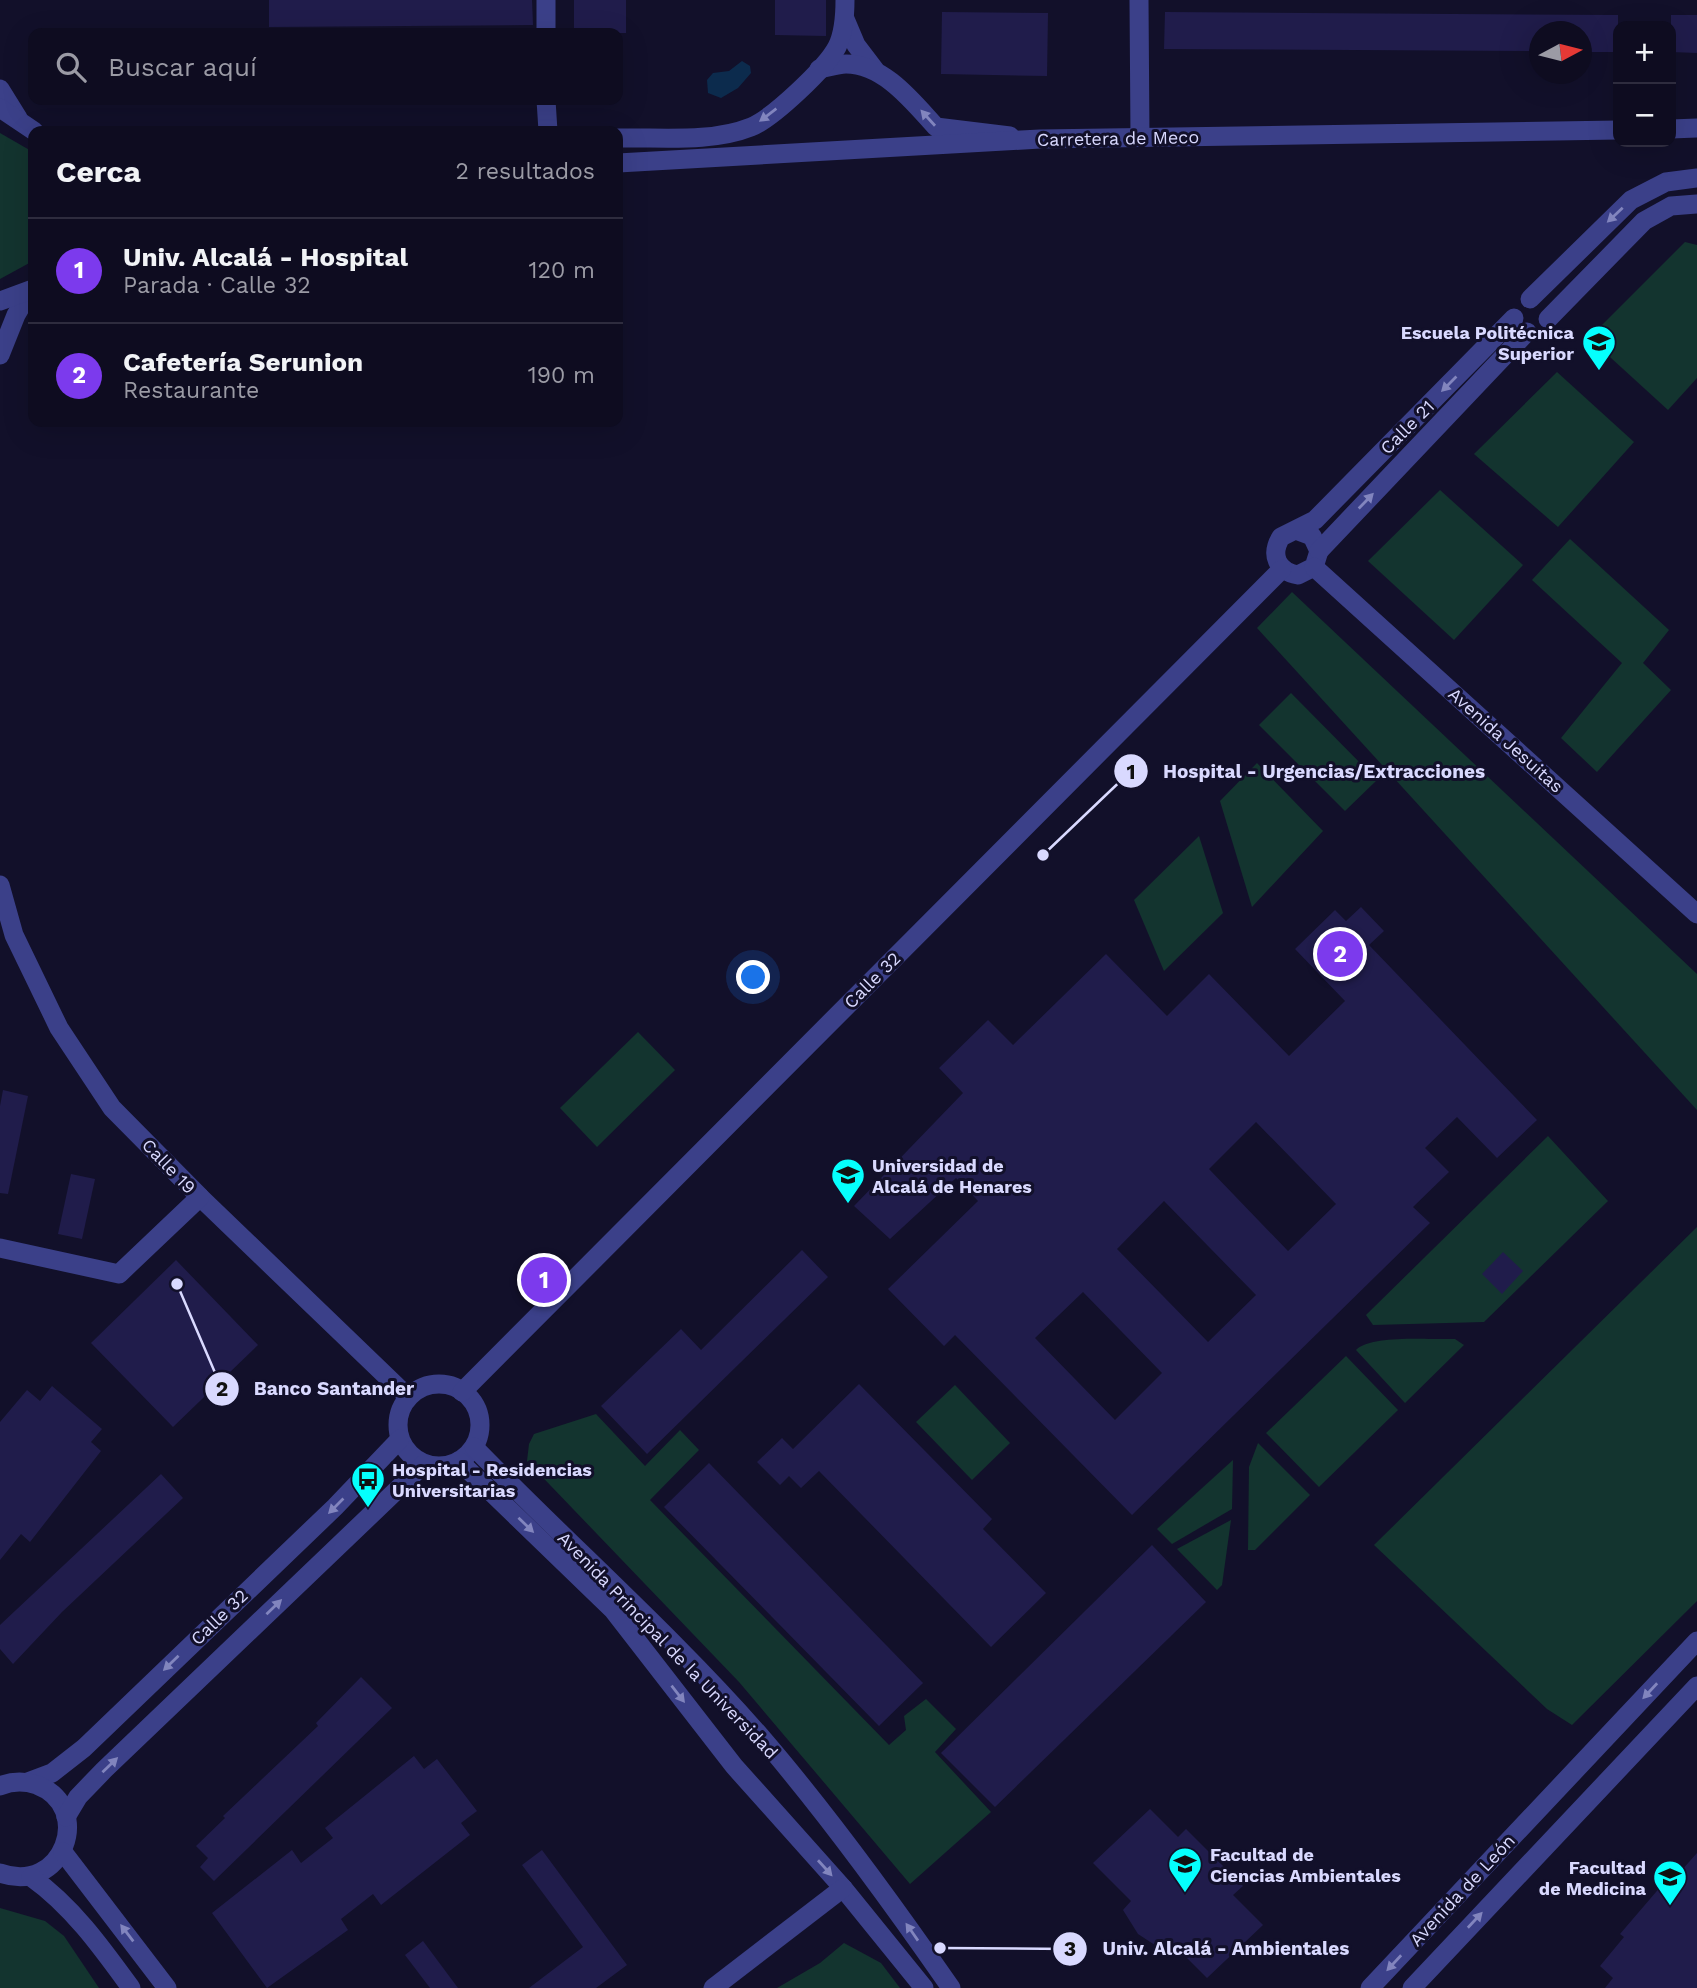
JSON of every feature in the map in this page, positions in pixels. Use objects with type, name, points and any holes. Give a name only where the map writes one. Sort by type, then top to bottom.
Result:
[{"type":"street","points":[[546,0],[546,28]]},
{"type":"street","points":[[1139,0],[1140,137]]},
{"type":"street","points":[[623,138],[720,135],[752,126],[818,69],[837,47],[845,9]]},
{"type":"street","points":[[845,9],[856,45],[875,71],[909,96],[936,127],[1040,139]]},
{"type":"street","points":[[818,69],[847,64],[875,71]]},
{"type":"street","points":[[0,89],[19,118]]},
{"type":"street","points":[[546,105],[548,126]]},
{"type":"street","points":[[0,108],[28,126]]},
{"type":"street","points":[[1676,129],[1697,128]]},
{"type":"street","name":"Carretera de Meco","points":[[623,163],[1040,139],[1613,130]]},
{"type":"street","points":[[1697,178],[1667,182],[1623,208],[1530,299],[1521,302],[1521,325],[1543,328],[1548,319],[1644,221],[1671,206],[1697,204]]},
{"type":"street","points":[[1643,194],[1697,194]]},
{"type":"street","points":[[0,301],[28,291]]},
{"type":"street","points":[[0,355],[16,315],[28,296]]},
{"type":"street","points":[[1530,299],[1544,304],[1548,319]]},
{"type":"street","name":"Calle 21","points":[[1296,530],[1315,520],[1521,325]]},
{"type":"street","name":"Calle 21","points":[[1317,559],[1521,325]]},
{"type":"street","points":[[1296,530],[1312,536],[1317,559],[1298,575],[1282,569],[1275,553],[1276,545],[1281,537],[1296,530]]},
{"type":"street","name":"Avenida Jesuitas","points":[[1317,559],[1697,914]]},
{"type":"street","name":"Calle 32","points":[[462,1392],[1282,569]]},
{"type":"street","name":"Calle 19","points":[[0,885],[14,935],[59,1028],[112,1108],[200,1197],[408,1397]]},
{"type":"street","points":[[0,1248],[120,1274],[200,1197]]},
{"type":"street","points":[[428,1385],[452,1386],[462,1392],[476,1408],[479,1418],[474,1447],[459,1461],[448,1466],[424,1464],[413,1458],[400,1438],[398,1417],[408,1397],[428,1385]]},
{"type":"street","name":"Calle 32","points":[[0,1786],[28,1782],[52,1773],[84,1748],[335,1507],[400,1438]]},
{"type":"street","name":"Avenida Principal de la Universidad","points":[[474,1447],[625,1596],[762,1738],[901,1915],[951,1988]]},
{"type":"street","name":"Avenida Principal de la Universidad","points":[[459,1461],[613,1610],[734,1766],[843,1888],[924,1988]]},
{"type":"street","name":"Calle 32","points":[[66,1817],[78,1797],[104,1770],[424,1464]]},
{"type":"street","name":"Avenida de León","points":[[1370,1988],[1697,1641]]},
{"type":"street","name":"Avenida de León","points":[[1412,1988],[1592,1794],[1697,1686]]},
{"type":"street","points":[[1554,1790],[1592,1794],[1580,1765]]},
{"type":"street","points":[[0,1874],[16,1878],[32,1877],[55,1863],[67,1840],[66,1817],[52,1794],[28,1782]]},
{"type":"street","points":[[63,1852],[167,1988]]},
{"type":"street","points":[[32,1877],[57,1896],[103,1949],[131,1988]]},
{"type":"street","points":[[713,1988],[843,1888]]},
{"type":"green space","points":[[0,133],[28,149],[28,264],[0,279]]},
{"type":"green space","points":[[1685,242],[1697,245],[1697,378],[1668,410],[1599,347],[1597,330]]},
{"type":"green space","points":[[1557,372],[1634,442],[1558,527],[1474,454]]},
{"type":"green space","points":[[1440,490],[1523,565],[1454,640],[1368,561]]},
{"type":"green space","points":[[1570,539],[1669,630],[1643,663],[1671,690],[1597,772],[1561,738],[1622,663],[1532,580]]},
{"type":"green space","points":[[1292,592],[1697,974],[1697,1110],[1257,628]]},
{"type":"green space","points":[[1291,693],[1377,780],[1345,811],[1259,725]]},
{"type":"green space","points":[[1257,763],[1323,831],[1252,907],[1220,801]]},
{"type":"green space","points":[[1199,836],[1223,913],[1164,971],[1134,900]]},
{"type":"green space","points":[[638,1032],[675,1070],[597,1147],[560,1108]]},
{"type":"green space","points":[[1548,1136],[1608,1201],[1484,1322],[1373,1325],[1366,1315]]},
{"type":"green space","points":[[1697,1227],[1697,1601],[1572,1725],[1547,1709],[1374,1545]]},
{"type":"green space","points":[[1455,1339],[1464,1345],[1405,1403],[1356,1350],[1364,1345],[1388,1340]]},
{"type":"green space","points":[[1346,1356],[1398,1410],[1319,1487],[1266,1433]]},
{"type":"green space","points":[[955,1385],[1010,1443],[972,1480],[916,1422]]},
{"type":"green space","points":[[596,1414],[645,1466],[680,1430],[699,1450],[650,1500],[889,1745],[906,1730],[904,1716],[926,1699],[956,1729],[935,1752],[991,1812],[910,1884],[739,1682],[527,1461],[529,1444],[534,1434]]},
{"type":"green space","points":[[1258,1443],[1310,1495],[1255,1550],[1248,1550],[1249,1467]]},
{"type":"green space","points":[[1233,1460],[1232,1509],[1172,1544],[1157,1529]]},
{"type":"green space","points":[[1231,1520],[1222,1585],[1217,1590],[1177,1549]]},
{"type":"green space","points":[[0,1908],[45,1921],[64,1936],[99,1988],[0,1988]]},
{"type":"green space","points":[[844,1943],[881,1963],[900,1988],[777,1988],[820,1963]]},
{"type":"water","points":[[742,61],[750,66],[751,73],[738,88],[721,98],[708,93],[707,80],[713,73],[729,71]]},
{"type":"building","points":[[269,0],[532,0],[533,25],[269,27]]},
{"type":"building","points":[[574,0],[626,0],[626,33],[623,33],[623,28],[574,28]]},
{"type":"building","points":[[775,0],[826,0],[826,36],[775,35]]},
{"type":"building","points":[[942,12],[1048,13],[1047,76],[941,74]]},
{"type":"building","points":[[1165,12],[1618,15],[1618,21],[1613,21],[1613,52],[1592,52],[1592,21],[1529,21],[1529,51],[1164,49]]},
{"type":"building","points":[[1671,15],[1697,15],[1697,53],[1676,52],[1676,21],[1671,21]]},
{"type":"building","points":[[1361,907],[1384,931],[1369,945],[1537,1120],[1497,1158],[1457,1117],[1425,1148],[1449,1172],[1413,1207],[1430,1223],[1132,1515],[955,1335],[944,1346],[888,1289],[978,1201],[956,1178],[890,1239],[854,1206],[963,1093],[939,1068],[988,1020],[1013,1045],[1106,954],[1167,1016],[1209,974],[1289,1056],[1345,1001],[1295,949],[1335,910],[1346,921]],"holes":[[[1256,1122],[1336,1204],[1288,1251],[1209,1169]],[[1164,1201],[1256,1295],[1208,1342],[1117,1249]],[[1083,1292],[1162,1373],[1115,1420],[1035,1338]]]},
{"type":"building","points":[[3,1090],[28,1096],[8,1194],[0,1193],[0,1106]]},
{"type":"building","points":[[71,1174],[95,1179],[82,1239],[58,1234]]},
{"type":"building","points":[[802,1250],[828,1277],[647,1454],[601,1406],[681,1329],[701,1350]]},
{"type":"building","points":[[1503,1252],[1523,1271],[1502,1294],[1482,1274]]},
{"type":"building","points":[[176,1260],[258,1345],[173,1427],[91,1343]]},
{"type":"building","points":[[859,1384],[992,1519],[983,1529],[1046,1593],[991,1647],[819,1471],[801,1488],[789,1476],[780,1485],[757,1462],[782,1438],[793,1449]]},
{"type":"building","points":[[52,1386],[102,1429],[91,1442],[101,1451],[30,1542],[21,1534],[0,1560],[0,1422],[27,1390],[40,1401]]},
{"type":"building","points":[[709,1463],[923,1683],[879,1726],[664,1507]]},
{"type":"building","points":[[161,1474],[183,1498],[62,1612],[13,1664],[0,1649],[0,1625]]},
{"type":"building","points":[[1152,1545],[1206,1602],[995,1807],[941,1753]]},
{"type":"building","points":[[361,1677],[392,1708],[214,1881],[200,1867],[208,1858],[196,1846],[225,1818],[223,1816],[318,1726],[316,1723]]},
{"type":"building","points":[[414,1756],[424,1769],[437,1759],[477,1811],[461,1823],[470,1835],[381,1905],[373,1894],[341,1919],[348,1930],[267,1988],[212,1913],[292,1850],[301,1863],[333,1838],[325,1828]]},
{"type":"building","name":"Facultad de Ciencias Ambientales","points":[[1150,1809],[1178,1837],[1186,1829],[1243,1886],[1233,1895],[1263,1925],[1207,1978],[1169,1940],[1161,1949],[1138,1934],[1123,1910],[1131,1901],[1093,1863]]},
{"type":"building","points":[[542,1850],[627,1965],[596,1988],[529,1988],[583,1947],[522,1865]]},
{"type":"building","name":"Facultad de Medicina","points":[[1697,1853],[1697,1988],[1605,1988],[1613,1978],[1600,1966],[1624,1937],[1620,1934],[1668,1878],[1673,1880]]},
{"type":"building","points":[[423,1941],[458,1988],[430,1988],[405,1955]]},
{"type":"place","name":"Escuela Politécnica Superior","points":[[1599,372]]},
{"type":"place","name":"Hospital - Urgencias/Extracciones","points":[[1043,855]]},
{"type":"place","name":"Cafetería Serunion","points":[[1340,954]]},
{"type":"place","name":"Universidad de Alcalá de Henares","points":[[848,1205]]},
{"type":"place","name":"Univ. Alcalá - Hospital","points":[[544,1280]]},
{"type":"place","name":"Banco Santander","points":[[177,1284]]},
{"type":"place","name":"Hospital - Residencias Universitarias","points":[[368,1509]]},
{"type":"place","name":"Facultad de Ciencias Ambientales","points":[[1185,1894]]},
{"type":"place","name":"Facultad de Medicina","points":[[1670,1907]]},
{"type":"place","name":"Univ. Alcalá - Ambientales","points":[[940,1948]]}]
